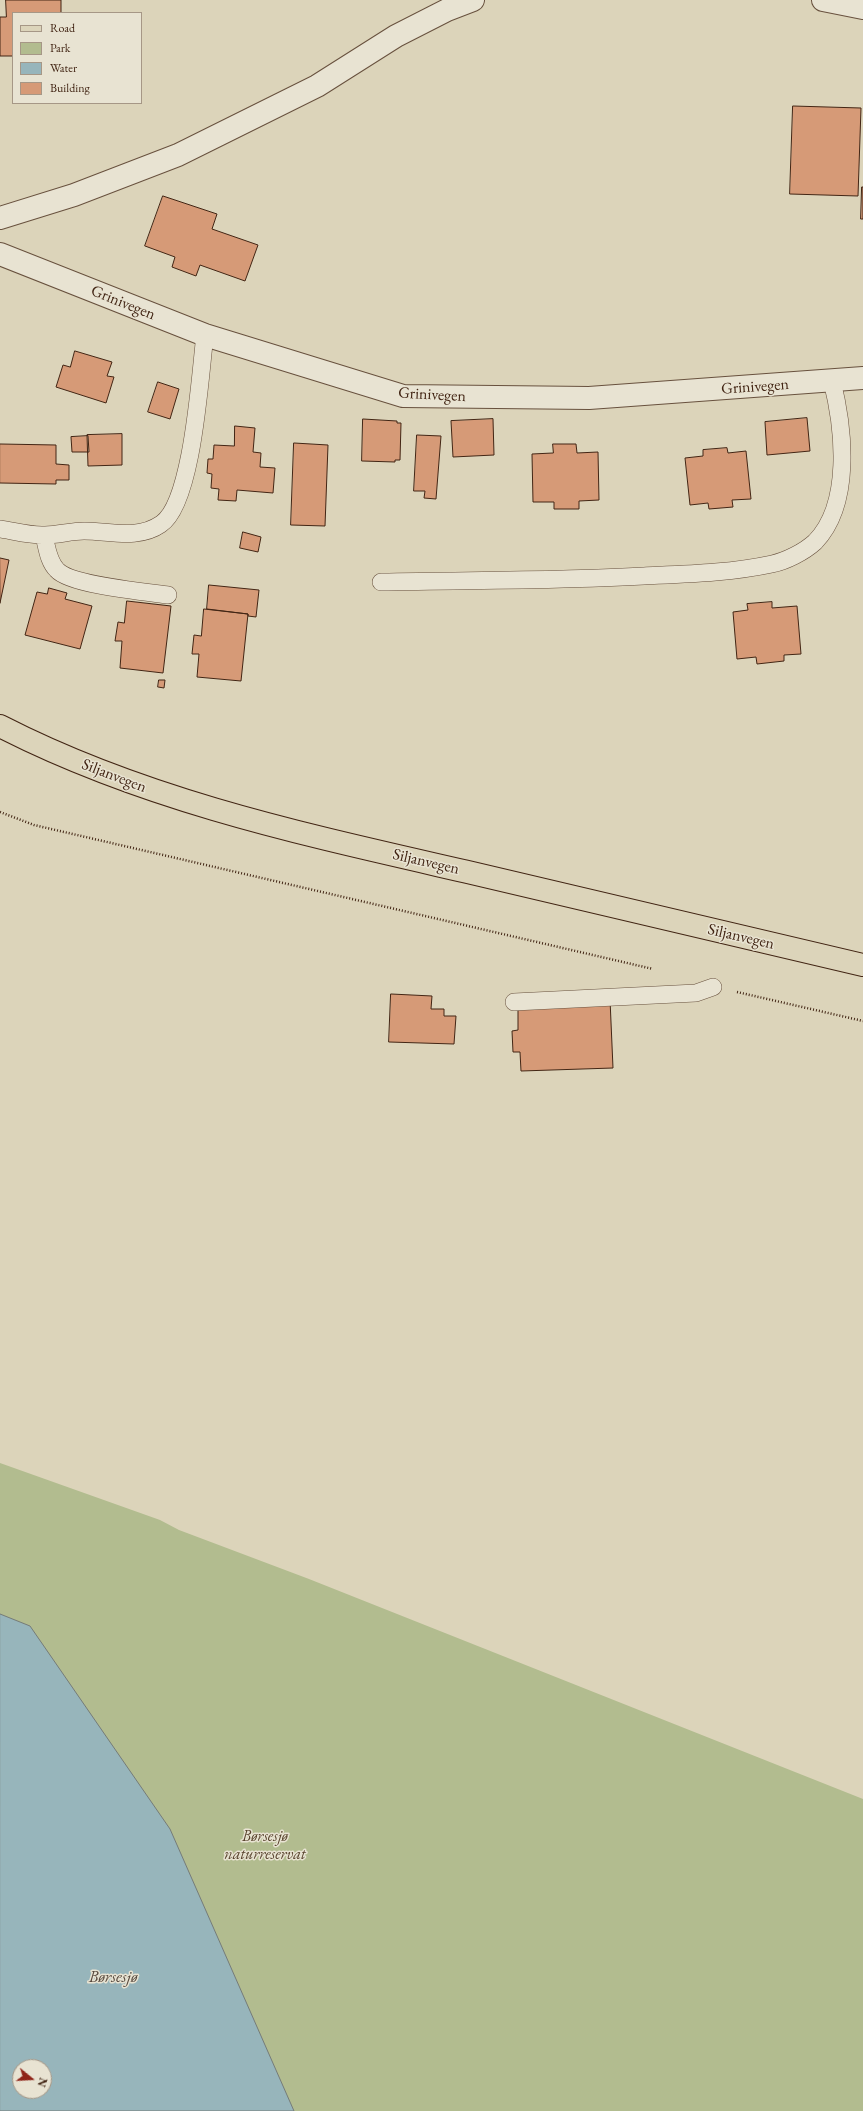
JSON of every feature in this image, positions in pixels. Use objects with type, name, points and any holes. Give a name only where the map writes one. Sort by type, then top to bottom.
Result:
[{"type":"main road","name":"Siljanvegen","points":[[0,726],[38,745],[122,779],[246,820],[863,966]]},
{"type":"street","points":[[0,218],[74,195],[185,152],[317,86],[396,36],[447,10],[473,0]]},
{"type":"street","points":[[824,0],[862,11]]},
{"type":"street","name":"Grinivegen","points":[[0,254],[204,335],[403,396],[589,398],[863,378]]},
{"type":"lane","points":[[0,529],[44,536],[83,531],[131,534],[162,524],[171,514],[184,483],[196,412],[204,335]]},
{"type":"lane","points":[[381,582],[564,581],[710,573],[773,564],[787,559],[814,542],[828,525],[835,510],[839,495],[841,428],[832,381]]},
{"type":"lane","points":[[44,536],[49,558],[57,571],[70,578],[168,595]]},
{"type":"lane","points":[[514,1002],[696,993],[713,987]]},
{"type":"path","points":[[0,812],[34,825],[654,969]]},
{"type":"path","points":[[713,987],[863,1021]]},
{"type":"green space","name":"Børsesjø naturreservat","points":[[0,1463],[160,1520],[179,1530],[309,1579],[863,1799],[863,2111],[0,2111]]},
{"type":"water","name":"Børsesjø","points":[[0,1614],[30,1626],[170,1829],[294,2111],[0,2111]]},
{"type":"building","points":[[6,0],[61,0],[61,12],[12,12],[12,56],[0,56],[0,17],[6,17]]},
{"type":"building","points":[[793,106],[861,108],[858,196],[790,194]]},
{"type":"building","points":[[862,187],[863,219],[861,219]]},
{"type":"building","points":[[163,196],[217,214],[212,229],[258,245],[245,281],[200,265],[196,276],[172,267],[175,257],[145,246]]},
{"type":"building","points":[[75,351],[112,362],[107,376],[114,377],[106,403],[56,387],[63,365],[70,367]]},
{"type":"building","points":[[158,382],[179,389],[170,419],[148,412]]},
{"type":"building","points":[[807,418],[810,451],[767,455],[765,422]]},
{"type":"building","points":[[363,419],[397,421],[397,423],[401,423],[400,460],[395,460],[395,462],[362,461]]},
{"type":"building","points":[[493,419],[494,455],[453,457],[451,421]]},
{"type":"building","points":[[235,426],[255,428],[253,452],[261,453],[260,467],[275,468],[273,493],[237,490],[236,501],[218,500],[219,489],[211,488],[212,474],[207,473],[208,459],[213,459],[214,445],[234,446]]},
{"type":"building","points":[[122,434],[122,465],[88,466],[87,435]]},
{"type":"building","points":[[417,435],[441,436],[436,499],[424,498],[425,491],[414,491]]},
{"type":"building","points":[[88,436],[89,452],[72,452],[71,437]]},
{"type":"building","points":[[294,443],[328,445],[325,526],[291,525]]},
{"type":"building","points":[[0,444],[56,445],[56,464],[69,465],[69,480],[56,480],[56,484],[0,483]]},
{"type":"building","points":[[553,444],[576,444],[577,453],[598,452],[599,500],[579,501],[579,509],[554,509],[554,502],[533,502],[532,454],[553,453]]},
{"type":"building","points":[[727,448],[728,453],[746,451],[751,499],[732,500],[733,507],[709,509],[708,503],[690,505],[685,458],[703,456],[703,450]]},
{"type":"building","points":[[243,532],[261,537],[258,552],[240,548]]},
{"type":"building","points":[[0,558],[9,560],[0,603]]},
{"type":"building","points":[[209,585],[259,590],[256,617],[248,616],[248,614],[207,609]]},
{"type":"building","points":[[49,588],[67,593],[65,599],[92,606],[80,649],[25,635],[37,592],[47,594]]},
{"type":"building","points":[[127,601],[171,606],[163,673],[120,668],[122,641],[115,641],[118,622],[124,623]]},
{"type":"building","points":[[772,602],[772,608],[797,606],[801,654],[784,655],[784,661],[757,664],[756,657],[737,659],[733,612],[748,610],[747,604]]},
{"type":"building","points":[[204,609],[248,614],[241,681],[197,677],[199,654],[192,654],[194,635],[201,636]]},
{"type":"building","points":[[159,680],[165,680],[164,688],[158,687]]},
{"type":"building","points":[[391,994],[432,996],[431,1009],[444,1009],[444,1016],[456,1016],[454,1044],[389,1042]]},
{"type":"building","points":[[610,999],[613,1068],[521,1071],[520,1052],[513,1052],[512,1031],[518,1030],[518,1009]]}]
